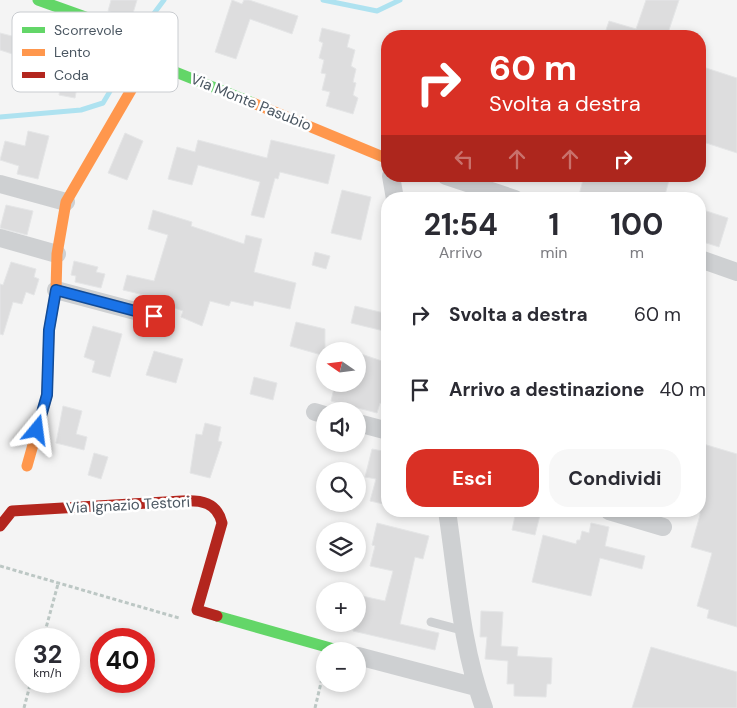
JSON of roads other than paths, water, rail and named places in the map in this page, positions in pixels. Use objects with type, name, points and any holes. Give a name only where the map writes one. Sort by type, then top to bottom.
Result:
[{"type":"street","name":"Via Monte Pasubio","points":[[38,0],[73,12]]},
{"type":"street","name":"Via Monte Pasubio","points":[[178,72],[381,156]]},
{"type":"street","points":[[27,466],[47,395],[49,330],[56,290],[56,254],[66,202],[126,92]]},
{"type":"street","points":[[464,182],[494,192]]},
{"type":"street","points":[[0,184],[66,202]]},
{"type":"street","points":[[0,238],[56,254]]},
{"type":"street","points":[[706,262],[737,272]]},
{"type":"street","points":[[56,290],[154,316]]},
{"type":"street","points":[[366,425],[381,429]]},
{"type":"street","name":"Via Ignazio Testori","points":[[0,526],[12,511],[182,501],[210,504],[219,511],[222,522],[197,610],[316,644]]},
{"type":"street","points":[[448,517],[476,687],[484,708]]},
{"type":"street","points":[[631,517],[663,526]]},
{"type":"street","points":[[366,658],[476,687]]},
{"type":"lane","points":[[431,622],[466,632]]},
{"type":"waterway","points":[[155,12],[164,0]]},
{"type":"waterway","points":[[323,0],[377,11],[400,0]]},
{"type":"waterway","points":[[0,117],[81,110],[103,103],[110,92]]}]
